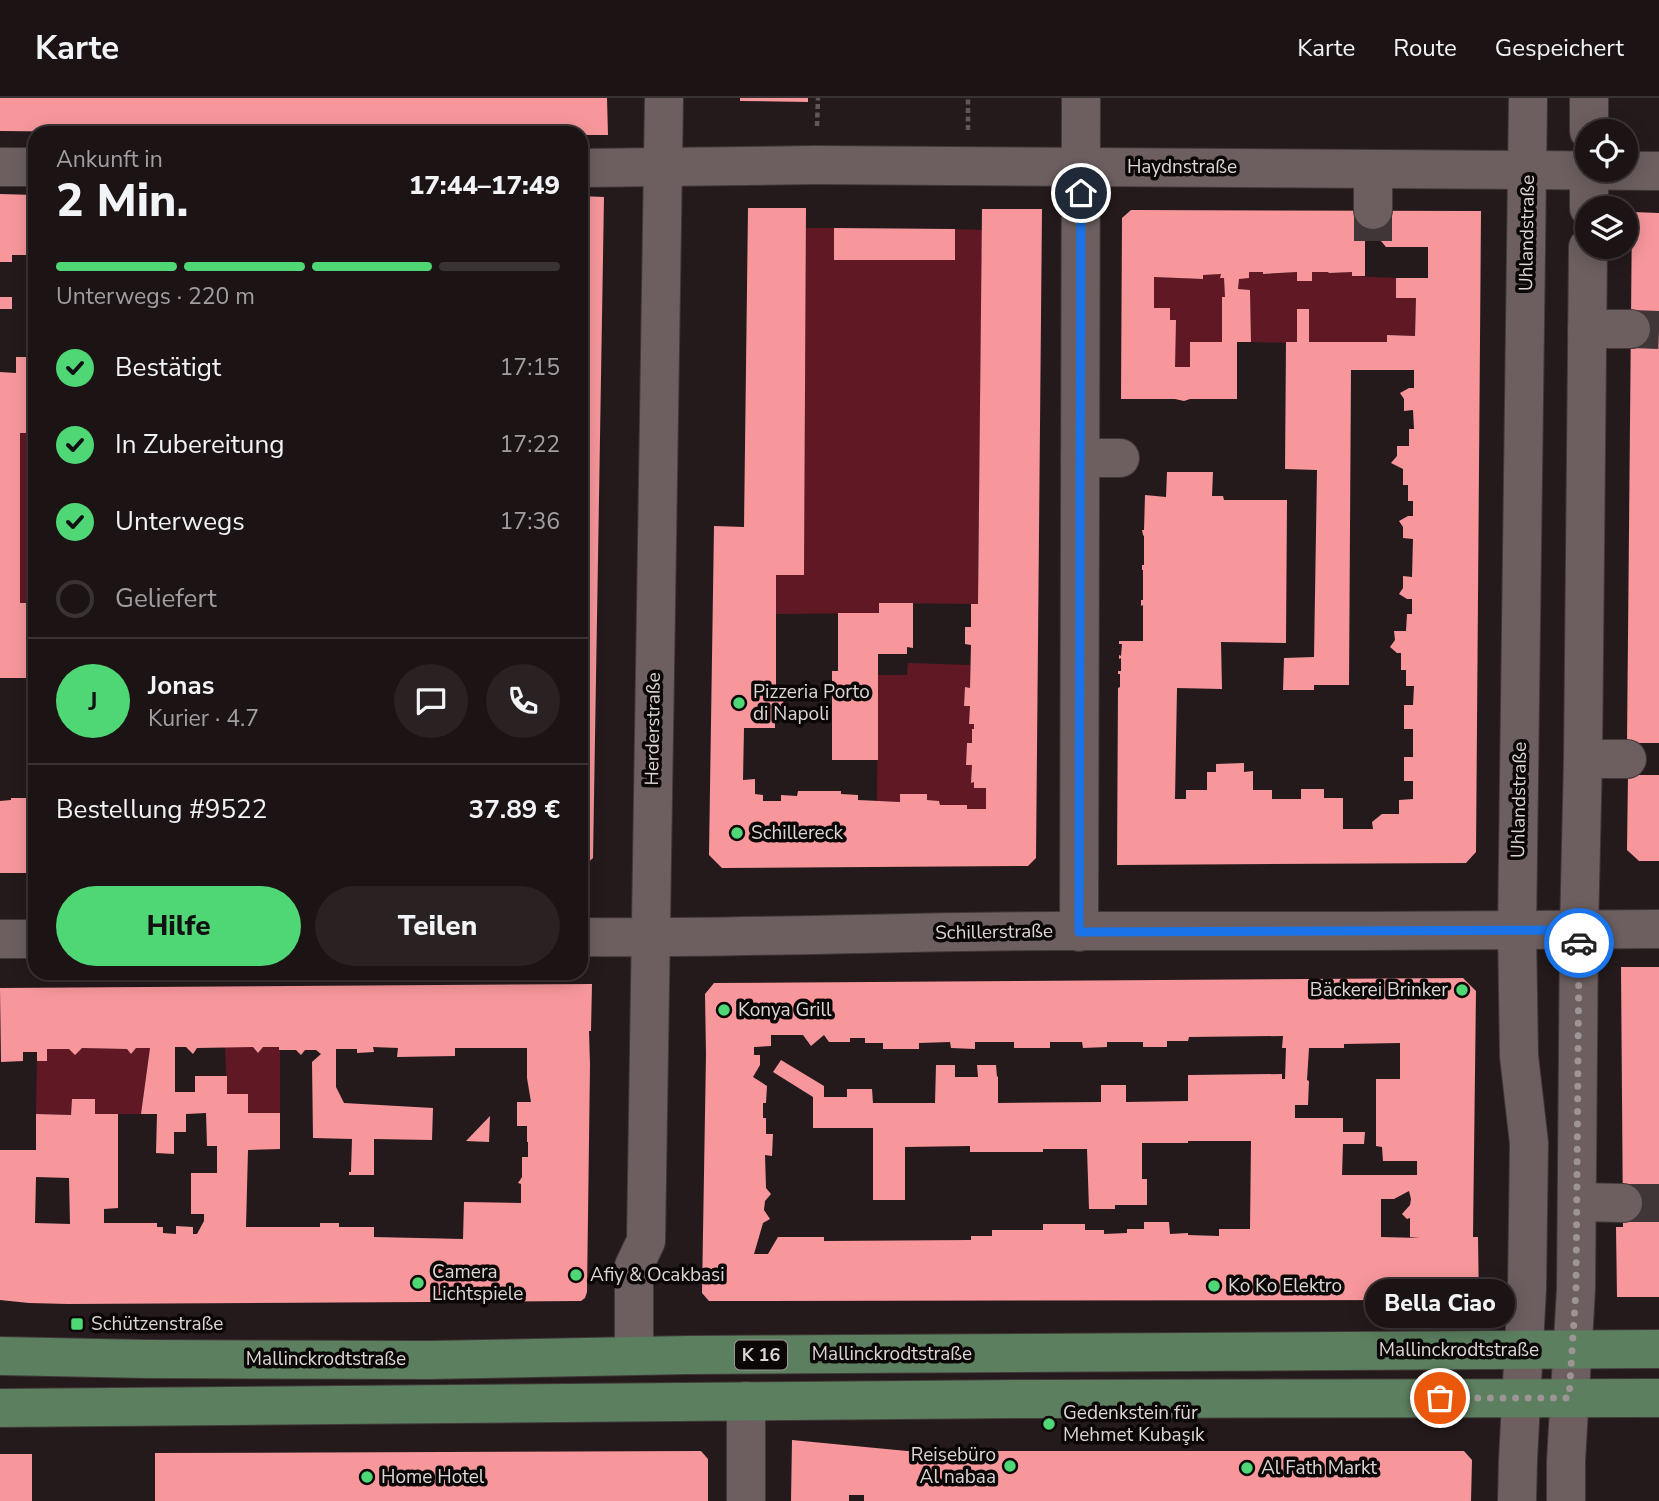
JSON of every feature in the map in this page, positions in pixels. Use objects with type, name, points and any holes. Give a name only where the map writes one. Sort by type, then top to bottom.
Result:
[{"type":"main road","name":"Mallinckrodtstraße","points":[[0,1356],[344,1360],[1659,1349]]},
{"type":"main road","points":[[0,1408],[746,1401],[1659,1398]]},
{"type":"street","name":"Herderstraße","points":[[634,1356],[634,1266],[646,1241],[664,98]]},
{"type":"street","points":[[1079,932],[1081,98]]},
{"type":"street","name":"Uhlandstraße","points":[[1517,1501],[1527,1288],[1529,1143],[1519,1056],[1517,930],[1528,98]]},
{"type":"street","points":[[1589,98],[1589,119]]},
{"type":"street","name":"Haydnstraße","points":[[588,167],[816,165],[1575,170]]},
{"type":"street","points":[[0,167],[28,167]]},
{"type":"street","points":[[1373,169],[1373,210]]},
{"type":"street","name":"Haydnstraße","points":[[1638,171],[1659,172]]},
{"type":"street","points":[[1566,1501],[1576,1289],[1588,259]]},
{"type":"street","points":[[1587,329],[1631,329]]},
{"type":"street","points":[[1080,458],[1120,458]]},
{"type":"street","points":[[1584,759],[1627,759]]},
{"type":"street","name":"Schillerstraße","points":[[588,937],[1659,929]]},
{"type":"street","points":[[0,939],[28,939]]},
{"type":"street","points":[[1577,1202],[1623,1203]]},
{"type":"street","points":[[746,1401],[746,1501]]},
{"type":"shaded area","points":[[806,228],[834,228],[834,260],[954,260],[955,229],[982,230],[978,604],[879,603],[879,613],[776,614],[776,575],[804,575]]},
{"type":"shaded area","points":[[1249,272],[1297,272],[1298,281],[1312,281],[1312,272],[1352,272],[1353,276],[1396,278],[1396,298],[1416,298],[1415,336],[1388,335],[1387,342],[1309,342],[1308,309],[1297,309],[1297,343],[1251,342],[1250,290],[1238,289],[1239,278],[1249,278]]},
{"type":"shaded area","points":[[1221,274],[1221,278],[1224,278],[1225,297],[1222,298],[1222,342],[1190,342],[1190,367],[1175,367],[1170,308],[1154,308],[1154,277],[1203,279],[1203,275]]},
{"type":"shaded area","points":[[20,433],[28,433],[28,603],[20,603]]},
{"type":"shaded area","points":[[908,663],[970,665],[970,688],[965,688],[964,706],[970,706],[969,723],[974,724],[974,729],[972,743],[967,743],[966,765],[972,765],[974,788],[986,788],[986,809],[967,809],[967,805],[940,805],[939,801],[927,800],[926,794],[900,794],[900,802],[877,801],[878,675],[907,675]]},
{"type":"shaded area","points":[[225,1047],[253,1047],[258,1053],[263,1047],[279,1047],[280,1113],[248,1113],[248,1094],[227,1094]]},
{"type":"shaded area","points":[[82,1048],[127,1049],[131,1053],[136,1048],[150,1048],[141,1114],[95,1114],[95,1099],[72,1099],[71,1115],[36,1114],[37,1061],[47,1061],[47,1049],[69,1049],[75,1054]]},
{"type":"building","points":[[0,98],[607,98],[608,135],[588,135],[588,126],[28,126],[28,131],[0,131]]},
{"type":"building","points":[[740,98],[808,98],[808,102],[740,101]]},
{"type":"building","points":[[0,194],[28,195],[28,255],[12,255],[12,262],[0,262]]},
{"type":"building","points":[[588,196],[604,197],[593,858],[588,863]]},
{"type":"building","points":[[748,208],[806,208],[804,575],[776,575],[776,686],[784,686],[783,709],[775,709],[775,728],[744,728],[743,780],[755,779],[755,794],[763,795],[763,801],[781,801],[781,795],[797,796],[798,791],[841,791],[841,794],[858,795],[858,800],[900,802],[900,794],[927,794],[927,800],[939,801],[940,805],[967,805],[967,809],[986,809],[986,788],[974,788],[974,782],[971,783],[972,765],[966,765],[967,743],[972,743],[974,724],[969,724],[970,706],[964,706],[965,687],[970,688],[971,645],[965,644],[965,627],[971,627],[971,604],[978,604],[982,209],[1042,209],[1036,858],[1028,866],[722,868],[709,855],[714,526],[744,527]]},
{"type":"building","points":[[1131,210],[1481,211],[1476,852],[1466,863],[1117,865],[1118,671],[1121,671],[1119,655],[1121,656],[1122,644],[1119,644],[1119,641],[1143,641],[1141,600],[1145,495],[1166,497],[1167,472],[1213,472],[1212,496],[1223,496],[1224,500],[1287,500],[1286,643],[1221,642],[1222,689],[1177,688],[1175,799],[1186,799],[1186,790],[1207,790],[1207,772],[1216,772],[1216,764],[1244,763],[1244,772],[1253,771],[1253,790],[1272,790],[1272,799],[1301,799],[1301,789],[1324,789],[1324,798],[1343,798],[1343,829],[1373,829],[1372,822],[1382,814],[1399,814],[1399,800],[1413,799],[1413,781],[1404,781],[1404,757],[1413,757],[1413,729],[1404,729],[1404,705],[1413,705],[1414,686],[1406,686],[1406,670],[1401,670],[1401,653],[1390,647],[1395,640],[1394,631],[1406,631],[1407,614],[1412,614],[1412,599],[1399,594],[1403,588],[1403,576],[1412,577],[1413,539],[1403,538],[1403,527],[1399,521],[1413,516],[1413,501],[1408,501],[1408,485],[1403,485],[1403,469],[1391,463],[1397,456],[1397,446],[1409,446],[1409,429],[1414,429],[1413,410],[1404,411],[1404,399],[1400,393],[1414,388],[1414,370],[1351,370],[1349,685],[1314,685],[1314,690],[1283,690],[1284,658],[1314,657],[1317,470],[1285,469],[1286,342],[1297,342],[1297,309],[1309,309],[1309,342],[1387,342],[1387,335],[1415,336],[1416,298],[1396,298],[1396,278],[1428,278],[1428,247],[1386,247],[1381,241],[1365,241],[1365,276],[1352,276],[1352,272],[1312,272],[1312,281],[1297,281],[1297,272],[1249,272],[1249,278],[1239,279],[1238,289],[1250,290],[1251,342],[1237,342],[1237,399],[1121,399],[1122,218]],"holes":[[[1221,274],[1220,278],[1224,278],[1225,297],[1222,297],[1222,342],[1190,342],[1190,367],[1175,367],[1176,320],[1170,320],[1170,308],[1154,308],[1154,277],[1203,279],[1203,275]]]},
{"type":"building","points":[[1638,212],[1659,213],[1659,743],[1627,743],[1632,259],[1638,259]]},
{"type":"building","points":[[834,228],[955,229],[955,260],[834,260]]},
{"type":"building","points":[[0,297],[12,297],[12,309],[0,309]]},
{"type":"building","points":[[16,357],[28,357],[28,433],[20,433],[20,603],[28,603],[28,678],[0,678],[0,372],[16,373]]},
{"type":"building","points":[[879,603],[913,603],[913,648],[907,647],[907,654],[878,654],[878,760],[832,760],[832,671],[838,671],[838,613],[879,613]]},
{"type":"building","points":[[1628,775],[1659,775],[1659,861],[1639,861],[1627,850]]},
{"type":"building","points":[[28,798],[28,873],[0,873],[0,801]]},
{"type":"building","points":[[1621,967],[1659,967],[1659,1297],[1617,1297],[1616,1227],[1623,1227]]},
{"type":"building","points":[[1463,978],[1476,991],[1473,1237],[1478,1237],[1479,1306],[1414,1306],[1414,1300],[709,1301],[702,1293],[705,994],[714,983]],"holes":[[[771,1035],[803,1035],[811,1046],[824,1035],[829,1042],[850,1042],[850,1038],[865,1038],[865,1043],[883,1043],[883,1049],[919,1049],[919,1043],[950,1042],[951,1048],[975,1049],[975,1042],[1014,1042],[1014,1048],[1050,1048],[1050,1042],[1082,1042],[1083,1048],[1107,1047],[1107,1042],[1143,1042],[1143,1047],[1167,1047],[1167,1041],[1188,1041],[1189,1037],[1283,1036],[1282,1048],[1286,1048],[1285,1079],[1282,1079],[1282,1074],[1188,1075],[1188,1101],[1126,1102],[1126,1085],[1101,1085],[1101,1102],[998,1103],[996,1065],[977,1065],[978,1077],[955,1077],[955,1065],[936,1065],[935,1103],[873,1103],[872,1089],[847,1089],[847,1097],[824,1097],[824,1086],[781,1060],[773,1072],[813,1097],[813,1128],[873,1128],[873,1200],[905,1200],[905,1147],[970,1146],[970,1152],[1087,1149],[1089,1209],[1115,1209],[1115,1205],[1147,1205],[1147,1179],[1142,1179],[1142,1143],[1251,1141],[1250,1229],[1219,1229],[1219,1236],[1170,1234],[1169,1222],[1144,1222],[1144,1229],[1127,1229],[1127,1233],[1104,1234],[1104,1230],[1085,1230],[1085,1224],[1043,1224],[1043,1230],[992,1230],[992,1236],[971,1236],[971,1240],[824,1241],[824,1237],[778,1237],[768,1254],[754,1254],[763,1223],[770,1219],[764,1210],[765,1201],[771,1194],[766,1188],[765,1155],[772,1156],[773,1134],[766,1134],[766,1118],[763,1118],[767,1086],[753,1077],[760,1065],[760,1055],[754,1055],[754,1047],[771,1046]],[[1400,1043],[1400,1079],[1376,1079],[1376,1146],[1382,1147],[1383,1161],[1417,1161],[1417,1175],[1342,1175],[1343,1144],[1364,1144],[1365,1132],[1343,1132],[1343,1118],[1295,1118],[1295,1105],[1308,1105],[1309,1048]],[[1409,1191],[1410,1205],[1402,1214],[1407,1219],[1410,1218],[1410,1237],[1420,1238],[1381,1237],[1381,1199],[1394,1199]]]},
{"type":"building","points":[[592,984],[585,1298],[581,1301],[68,1304],[0,1300],[0,1150],[36,1150],[36,1114],[71,1115],[72,1099],[95,1099],[95,1114],[118,1114],[118,1208],[104,1209],[104,1223],[157,1223],[157,1227],[163,1227],[163,1233],[176,1234],[176,1226],[193,1227],[193,1234],[197,1234],[204,1221],[204,1214],[191,1214],[191,1173],[217,1173],[217,1146],[207,1146],[206,1113],[186,1114],[186,1132],[174,1132],[174,1154],[156,1153],[157,1114],[141,1114],[150,1048],[136,1048],[131,1054],[127,1049],[82,1048],[75,1055],[69,1049],[47,1049],[47,1061],[37,1061],[37,1052],[23,1052],[23,1061],[1,1062],[0,988]],"holes":[[[175,1047],[186,1047],[193,1054],[197,1048],[253,1047],[258,1053],[263,1047],[279,1047],[279,1050],[296,1050],[301,1055],[305,1050],[316,1050],[321,1054],[312,1062],[313,1138],[352,1139],[349,1175],[374,1175],[374,1139],[432,1140],[433,1108],[344,1103],[336,1087],[336,1049],[357,1049],[357,1053],[374,1052],[373,1047],[398,1048],[397,1057],[455,1056],[455,1048],[527,1048],[527,1078],[531,1102],[517,1102],[517,1126],[527,1126],[528,1142],[528,1157],[522,1157],[522,1177],[518,1183],[521,1184],[521,1203],[464,1202],[463,1239],[374,1237],[374,1227],[339,1227],[339,1223],[320,1223],[320,1227],[246,1227],[248,1150],[280,1149],[280,1113],[248,1113],[248,1094],[227,1094],[227,1076],[195,1076],[195,1092],[175,1092]],[[36,1177],[69,1178],[70,1224],[35,1223]]]},
{"type":"building","points":[[490,1116],[489,1142],[466,1141]]},
{"type":"building","points":[[792,1440],[907,1451],[1464,1451],[1472,1460],[1471,1501],[864,1501],[864,1495],[849,1495],[849,1501],[791,1501]]},
{"type":"building","points":[[701,1451],[708,1459],[708,1501],[155,1501],[155,1453]]},
{"type":"building","points":[[0,1454],[32,1454],[32,1501],[0,1501]]},
{"type":"tunnel","points":[[1373,210],[1373,241]]},
{"type":"tunnel","points":[[1631,329],[1659,330]]},
{"type":"tunnel","points":[[1623,1203],[1659,1203]]},
{"type":"way so far","points":[[1440,1398],[1569,1398],[1576,1289],[1579,943]]},
{"type":"place","name":"Pizzeria Porto di Napoli","points":[[739,703]]},
{"type":"place","name":"Schillereck","points":[[737,833]]},
{"type":"place","name":"Bäckerei Brinker","points":[[1462,990]]},
{"type":"place","name":"Konya Grill","points":[[724,1010]]},
{"type":"place","name":"Afiy & Ocakbasi","points":[[576,1275]]},
{"type":"place","name":"Camera Lichtspiele","points":[[418,1283]]},
{"type":"place","name":"Ko Ko Elektro","points":[[1214,1286]]},
{"type":"place","name":"Schützenstraße","points":[[77,1324]]},
{"type":"place","name":"Bella Ciao","points":[[1440,1398]]},
{"type":"place","name":"Gedenkstein für Mehmet Kubaşık","points":[[1049,1424]]},
{"type":"place","name":"Reisebüro Al nabaa","points":[[1010,1466]]},
{"type":"place","name":"Al Fath Markt","points":[[1247,1468]]},
{"type":"place","name":"Home Hotel","points":[[367,1477]]},
{"type":"route","points":[[1081,193],[1079,932],[1579,930],[1579,943]]}]
